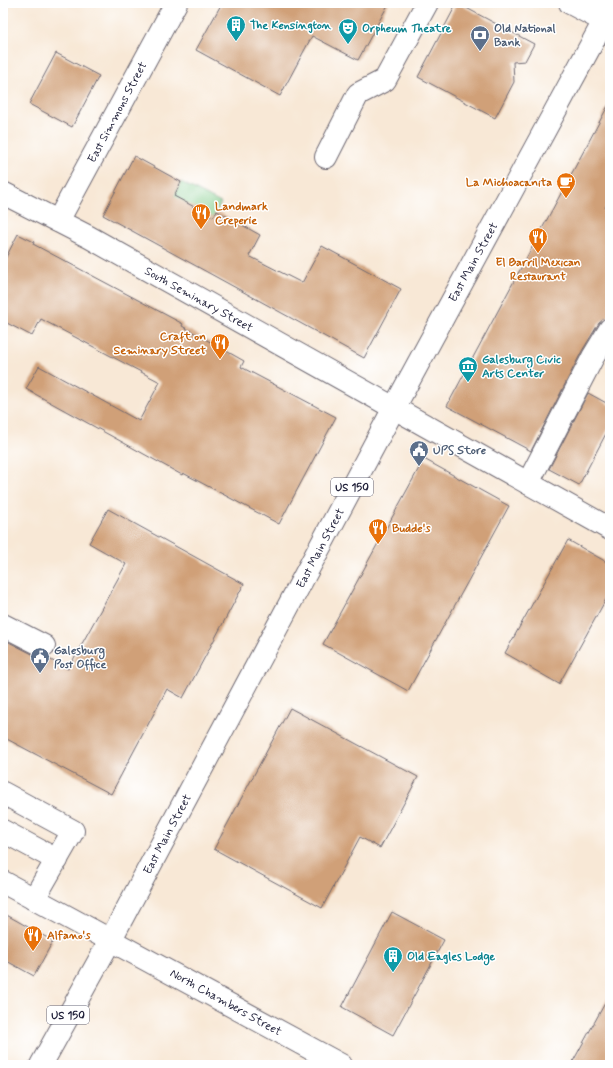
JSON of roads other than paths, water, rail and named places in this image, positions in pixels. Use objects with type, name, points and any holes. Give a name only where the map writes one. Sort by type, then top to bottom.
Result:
[{"type":"street","name":"East Simmons Street","points":[[58,221],[176,3]]},
{"type":"street","points":[[326,156],[358,94],[385,80],[427,3]]},
{"type":"street","points":[[570,3],[608,19]]},
{"type":"street","name":"East Main Street","points":[[41,1065],[394,408],[608,19]]},
{"type":"street","name":"South Seminary Street","points":[[3,193],[58,221],[610,529]]},
{"type":"street","points":[[528,483],[610,329]]},
{"type":"street","points":[[3,625],[44,646]]},
{"type":"street","points":[[3,793],[72,831],[34,899]]},
{"type":"street","points":[[3,831],[57,860]]},
{"type":"street","name":"North Chambers Street","points":[[3,882],[341,1065]]},
{"type":"place","name":"The Kensington","points":[[236,42]]},
{"type":"place","name":"Orpheum Theatre","points":[[348,45]]},
{"type":"place","name":"Old National Bank","points":[[480,52]]},
{"type":"place","name":"La Michoacanita","points":[[566,199]]},
{"type":"place","name":"Landmark Creperie","points":[[201,230]]},
{"type":"place","name":"El Barril Mexican Restaurant","points":[[538,254]]},
{"type":"place","name":"Craft on Seminary Street","points":[[220,360]]},
{"type":"place","name":"Galesburg Civic Arts Center","points":[[468,383]]},
{"type":"place","name":"UPS Store","points":[[419,467]]},
{"type":"place","name":"Budde's","points":[[378,545]]},
{"type":"place","name":"Galesburg Post Office","points":[[40,674]]},
{"type":"place","name":"Alfano's","points":[[33,952]]},
{"type":"place","name":"Old Eagles Lodge","points":[[393,973]]}]
